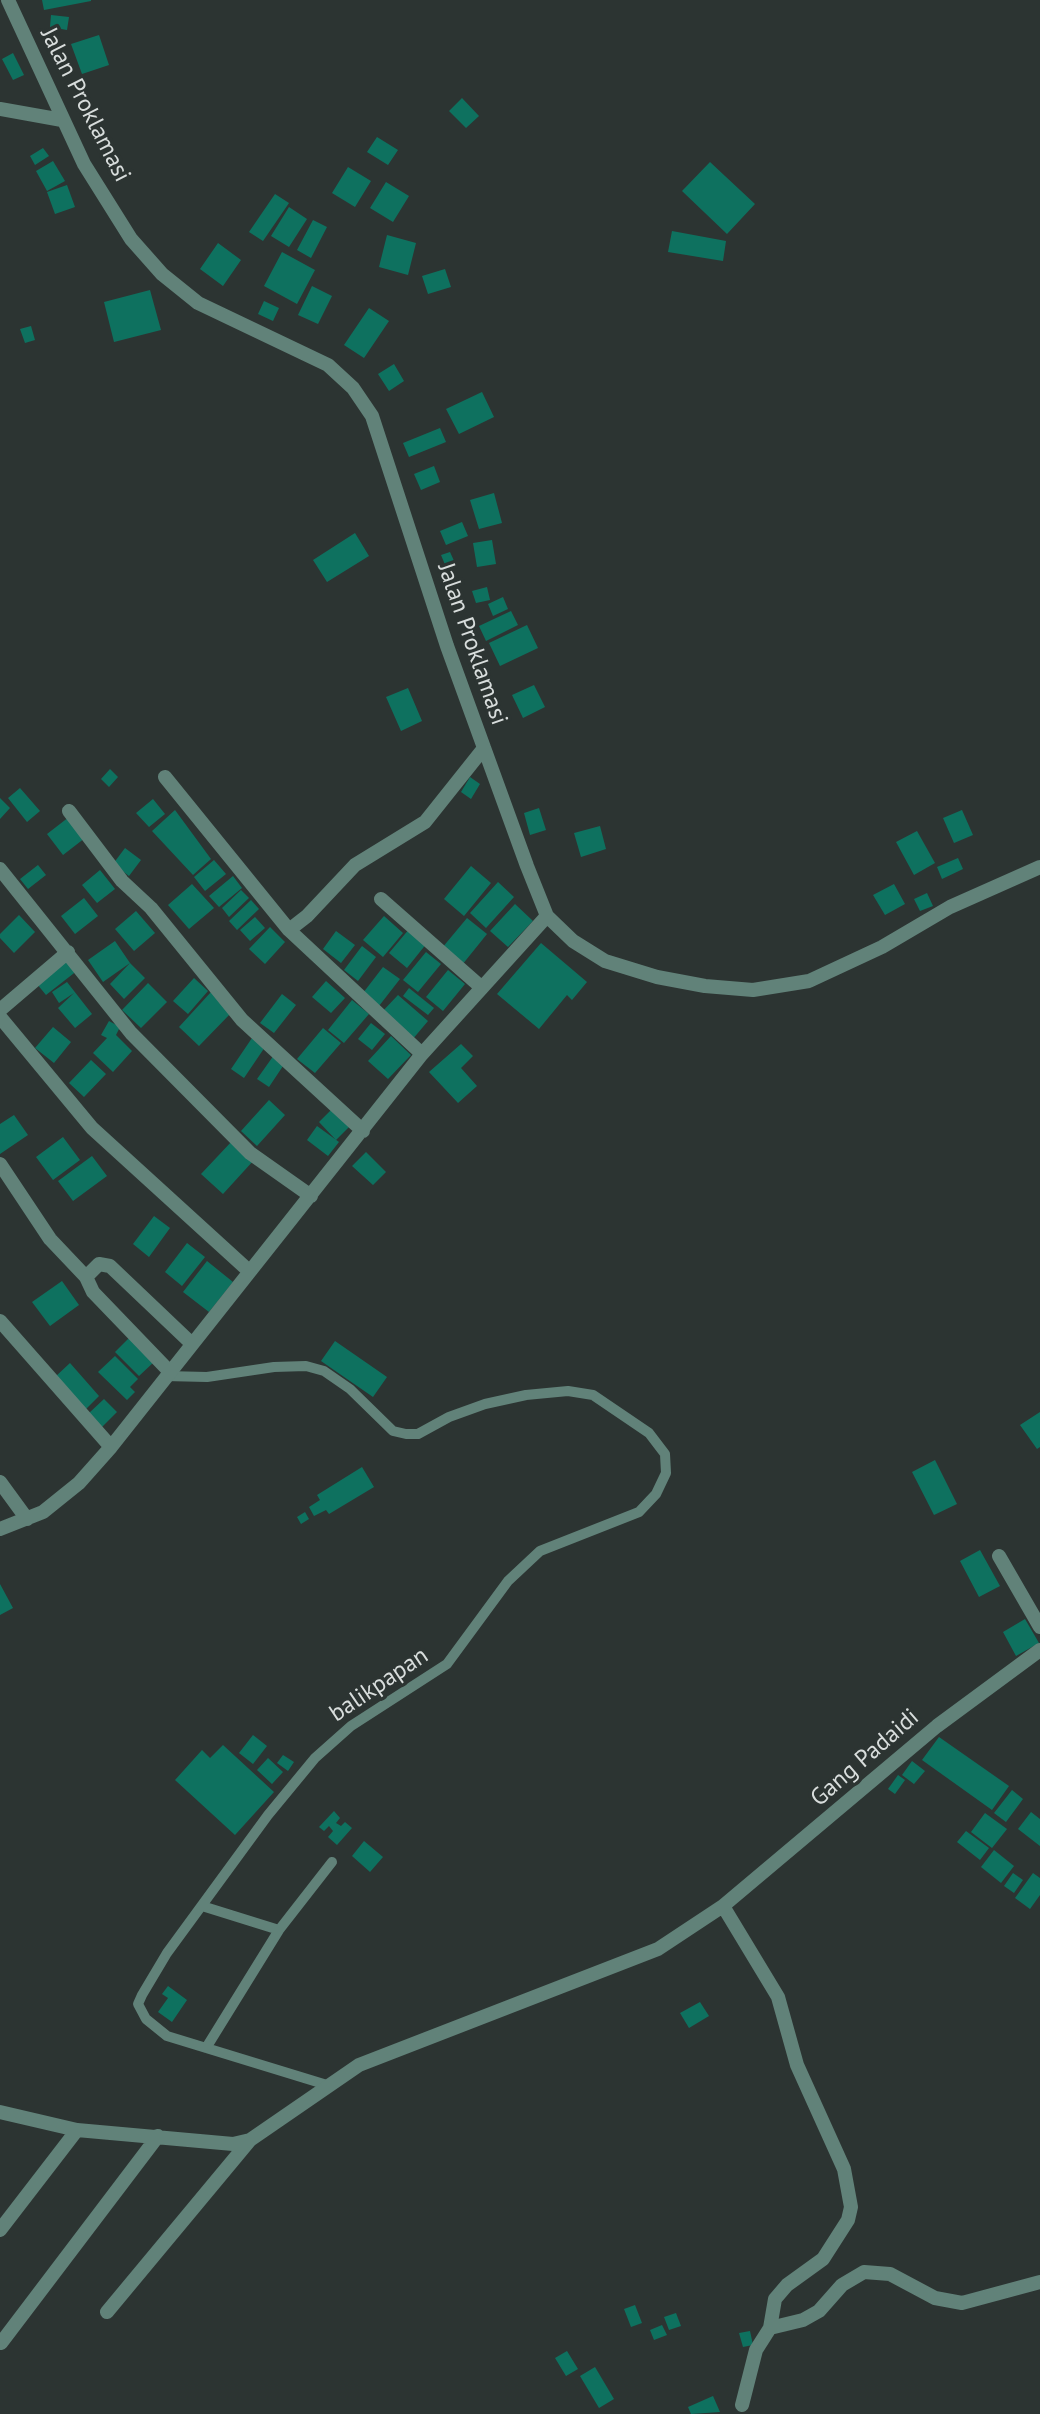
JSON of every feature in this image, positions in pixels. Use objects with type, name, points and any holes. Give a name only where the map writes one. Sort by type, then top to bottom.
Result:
[{"type":"street","name":"Jalan Proklamasi","points":[[8,0],[84,164],[131,239],[162,274],[198,303],[328,365],[353,388],[366,407],[389,465],[484,748],[547,916],[573,941],[605,961],[669,979],[753,990],[809,981],[882,947],[950,907],[1040,867]]},
{"type":"street","points":[[0,109],[62,120]]},
{"type":"street","points":[[289,930],[307,916],[355,865],[405,838],[425,822],[484,748]]},
{"type":"street","points":[[165,777],[289,930],[422,1054]]},
{"type":"street","points":[[69,811],[122,881],[151,908],[242,1020],[363,1131]]},
{"type":"street","points":[[0,869],[131,1033],[250,1153],[311,1196]]},
{"type":"street","points":[[382,899],[481,987]]},
{"type":"street","points":[[0,1529],[43,1512],[79,1483],[111,1447],[422,1054],[547,916]]},
{"type":"street","points":[[0,1010],[68,952]]},
{"type":"street","points":[[0,1017],[92,1128],[249,1271]]},
{"type":"street","points":[[0,1164],[50,1239],[86,1277],[93,1292],[167,1373]]},
{"type":"street","points":[[86,1277],[99,1264],[110,1266],[191,1343]]},
{"type":"street","points":[[0,1321],[111,1447]]},
{"type":"street","points":[[0,1482],[27,1519]]},
{"type":"street","points":[[999,1556],[1040,1627]]},
{"type":"street","name":"Gang Padaidi","points":[[107,2312],[250,2140],[327,2085],[359,2065],[405,2046],[658,1949],[723,1906],[937,1726],[1040,1650]]},
{"type":"street","points":[[723,1906],[778,1997],[797,2065],[844,2169],[851,2207],[848,2220],[823,2259],[787,2285],[775,2299],[769,2328],[755,2350],[742,2405]]},
{"type":"street","points":[[0,2112],[77,2130],[233,2144],[250,2140]]},
{"type":"street","points":[[0,2230],[77,2130]]},
{"type":"street","points":[[1,2343],[158,2136]]},
{"type":"street","points":[[769,2328],[803,2320],[819,2311],[842,2285],[864,2272],[890,2274],[935,2298],[962,2303],[1040,2282]]},
{"type":"lane","name":"balikpapan","points":[[167,1373],[207,1377],[274,1367],[306,1366],[324,1371],[351,1389],[393,1430],[418,1434],[449,1417],[526,1395],[568,1391],[593,1395],[649,1433],[665,1454],[666,1473],[656,1494],[639,1512],[540,1551],[508,1581],[447,1664],[352,1726],[315,1758],[268,1815],[167,1953],[138,2004],[146,2019],[166,2036],[327,2085]]},
{"type":"lane","points":[[206,2048],[279,1930],[332,1862]]},
{"type":"lane","points":[[202,1906],[279,1930]]},
{"type":"building","points":[[42,0],[91,0],[91,1],[44,10]]},
{"type":"building","points":[[51,15],[69,17],[67,30],[50,27]]},
{"type":"building","points":[[99,35],[109,65],[82,74],[71,44]]},
{"type":"building","points":[[13,53],[24,75],[13,80],[2,59]]},
{"type":"building","points":[[462,98],[479,116],[466,128],[449,111]]},
{"type":"building","points":[[377,137],[398,150],[388,165],[367,152]]},
{"type":"building","points":[[43,148],[49,156],[35,165],[30,156]]},
{"type":"building","points":[[53,161],[65,181],[47,191],[36,171]]},
{"type":"building","points":[[710,162],[755,204],[727,234],[682,191]]},
{"type":"building","points":[[348,167],[371,181],[355,207],[332,193]]},
{"type":"building","points":[[386,182],[409,196],[393,222],[370,208]]},
{"type":"building","points":[[67,185],[75,207],[55,214],[47,192]]},
{"type":"building","points":[[275,194],[289,203],[263,241],[249,232]]},
{"type":"building","points":[[289,207],[307,219],[289,247],[271,236]]},
{"type":"building","points":[[313,220],[327,227],[311,258],[297,250]]},
{"type":"building","points":[[672,231],[726,241],[723,261],[668,252]]},
{"type":"building","points":[[387,235],[416,243],[408,275],[379,267]]},
{"type":"building","points":[[218,243],[241,260],[223,286],[200,269]]},
{"type":"building","points":[[282,252],[315,270],[297,304],[264,286]]},
{"type":"building","points":[[445,269],[451,287],[428,294],[422,276]]},
{"type":"building","points":[[312,286],[332,296],[318,324],[298,315]]},
{"type":"building","points":[[150,290],[161,330],[114,342],[104,302]]},
{"type":"building","points":[[264,301],[279,308],[273,321],[258,314]]},
{"type":"building","points":[[369,308],[389,321],[364,358],[344,345]]},
{"type":"building","points":[[31,326],[35,340],[25,343],[20,329]]},
{"type":"building","points":[[394,364],[404,381],[389,391],[378,374]]},
{"type":"building","points":[[482,392],[494,417],[459,434],[446,409]]},
{"type":"building","points":[[440,428],[446,442],[409,457],[403,443]]},
{"type":"building","points":[[434,466],[440,482],[421,490],[414,474]]},
{"type":"building","points":[[494,493],[502,523],[479,529],[470,500]]},
{"type":"building","points":[[462,522],[468,536],[446,545],[440,531]]},
{"type":"building","points":[[355,533],[369,556],[327,582],[313,560]]},
{"type":"building","points":[[492,540],[496,564],[477,567],[473,543]]},
{"type":"building","points":[[450,552],[455,563],[446,567],[441,555]]},
{"type":"building","points":[[487,587],[490,600],[476,603],[472,591]]},
{"type":"building","points":[[503,597],[508,609],[493,616],[488,604]]},
{"type":"building","points":[[511,611],[518,625],[486,641],[479,626]]},
{"type":"building","points":[[527,625],[538,648],[500,666],[489,643]]},
{"type":"building","points":[[534,685],[545,707],[523,718],[512,695]]},
{"type":"building","points":[[408,688],[422,721],[401,731],[386,697]]},
{"type":"building","points":[[110,769],[118,777],[109,787],[101,779]]},
{"type":"building","points":[[470,777],[480,784],[471,799],[461,792]]},
{"type":"building","points":[[20,788],[40,811],[27,822],[8,798]]},
{"type":"building","points":[[0,798],[10,808],[0,819]]},
{"type":"building","points":[[153,799],[165,814],[149,827],[136,813]]},
{"type":"building","points":[[539,808],[546,830],[530,835],[524,813]]},
{"type":"building","points":[[175,810],[211,859],[193,875],[152,831]]},
{"type":"building","points":[[962,810],[973,835],[954,843],[943,818]]},
{"type":"building","points":[[69,817],[85,838],[63,855],[47,834]]},
{"type":"building","points":[[600,826],[606,849],[581,857],[574,833]]},
{"type":"building","points":[[917,831],[935,863],[914,875],[896,842]]},
{"type":"building","points":[[125,848],[141,860],[129,876],[113,864]]},
{"type":"building","points":[[958,858],[963,869],[942,879],[937,867]]},
{"type":"building","points":[[214,860],[226,874],[205,891],[194,877]]},
{"type":"building","points":[[38,865],[46,875],[28,889],[20,879]]},
{"type":"building","points":[[471,866],[491,883],[464,916],[444,899]]},
{"type":"building","points":[[100,870],[115,889],[97,903],[82,885]]},
{"type":"building","points":[[233,876],[242,888],[219,907],[209,896]]},
{"type":"building","points":[[498,882],[514,897],[486,928],[470,913]]},
{"type":"building","points":[[192,884],[214,908],[189,929],[168,905]]},
{"type":"building","points":[[894,884],[905,904],[885,915],[873,895]]},
{"type":"building","points":[[241,890],[249,898],[229,917],[222,908]]},
{"type":"building","points":[[927,893],[933,906],[920,911],[914,899]]},
{"type":"building","points":[[84,898],[98,916],[75,934],[61,916]]},
{"type":"building","points":[[251,900],[259,909],[237,930],[229,921]]},
{"type":"building","points":[[515,904],[533,921],[508,947],[490,931]]},
{"type":"building","points":[[136,911],[155,933],[134,951],[115,929]]},
{"type":"building","points":[[19,915],[35,932],[14,953],[0,938],[0,934]]},
{"type":"building","points":[[384,916],[403,933],[383,957],[363,940]]},
{"type":"building","points":[[255,917],[265,928],[250,941],[240,930]]},
{"type":"building","points":[[467,918],[487,934],[462,965],[442,948]]},
{"type":"building","points":[[270,927],[285,942],[265,964],[249,949]]},
{"type":"building","points":[[410,928],[427,943],[407,968],[389,953]]},
{"type":"building","points":[[336,931],[355,945],[341,963],[323,949]]},
{"type":"building","points":[[115,941],[130,963],[103,982],[88,960]]},
{"type":"building","points":[[541,943],[587,982],[572,1000],[567,995],[539,1029],[497,994]]},
{"type":"building","points":[[362,946],[376,957],[358,981],[344,970]]},
{"type":"building","points":[[426,952],[441,964],[418,992],[403,980]]},
{"type":"building","points":[[69,959],[78,970],[46,995],[37,984]]},
{"type":"building","points":[[130,963],[145,978],[124,999],[110,984]]},
{"type":"building","points":[[383,967],[400,979],[379,1006],[363,993]]},
{"type":"building","points":[[448,970],[465,984],[443,1011],[426,997]]},
{"type":"building","points":[[194,978],[208,991],[188,1014],[173,1001]]},
{"type":"building","points":[[326,981],[345,998],[331,1013],[312,997]]},
{"type":"building","points":[[67,982],[92,1014],[75,1028],[58,1008],[74,993],[59,1003],[52,992]]},
{"type":"building","points":[[148,983],[167,1002],[141,1028],[122,1010]]},
{"type":"building","points":[[409,988],[434,1008],[428,1015],[403,996]]},
{"type":"building","points":[[211,992],[232,1012],[199,1046],[179,1027]]},
{"type":"building","points":[[282,994],[296,1005],[274,1033],[260,1023]]},
{"type":"building","points":[[398,995],[428,1021],[412,1040],[381,1013]]},
{"type":"building","points":[[352,1000],[369,1014],[344,1043],[328,1030]]},
{"type":"building","points":[[109,1021],[120,1027],[116,1035],[132,1051],[113,1072],[93,1053],[107,1038],[101,1035]]},
{"type":"building","points":[[371,1023],[385,1034],[372,1050],[358,1039]]},
{"type":"building","points":[[53,1027],[71,1042],[54,1063],[35,1048]]},
{"type":"building","points":[[323,1028],[341,1043],[315,1073],[297,1059]]},
{"type":"building","points":[[391,1036],[411,1055],[388,1079],[368,1061]]},
{"type":"building","points":[[252,1038],[265,1047],[244,1078],[231,1069]]},
{"type":"building","points":[[461,1044],[473,1056],[461,1068],[477,1086],[458,1103],[429,1072]]},
{"type":"building","points":[[274,1055],[285,1063],[269,1087],[257,1079]]},
{"type":"building","points":[[91,1060],[106,1074],[84,1097],[69,1083]]},
{"type":"building","points":[[269,1100],[285,1115],[257,1146],[241,1131]]},
{"type":"building","points":[[333,1108],[351,1125],[336,1140],[319,1122]]},
{"type":"building","points":[[14,1115],[28,1135],[0,1154],[0,1124]]},
{"type":"building","points":[[317,1126],[339,1142],[328,1156],[307,1140]]},
{"type":"building","points":[[63,1137],[80,1160],[53,1180],[36,1157]]},
{"type":"building","points":[[233,1140],[254,1160],[223,1194],[201,1174]]},
{"type":"building","points":[[366,1152],[386,1172],[373,1185],[352,1166]]},
{"type":"building","points":[[92,1156],[107,1176],[73,1201],[58,1181]]},
{"type":"building","points":[[154,1216],[170,1228],[149,1257],[133,1244]]},
{"type":"building","points":[[187,1243],[205,1257],[182,1286],[165,1272]]},
{"type":"building","points":[[207,1261],[233,1282],[209,1312],[183,1292]]},
{"type":"building","points":[[62,1281],[79,1305],[50,1326],[32,1302]]},
{"type":"building","points":[[131,1336],[155,1361],[139,1376],[115,1352]]},
{"type":"building","points":[[335,1341],[387,1377],[373,1397],[321,1361]]},
{"type":"building","points":[[115,1356],[138,1379],[130,1387],[135,1392],[127,1400],[98,1372]]},
{"type":"building","points":[[70,1363],[99,1396],[85,1410],[55,1377]]},
{"type":"building","points":[[104,1399],[117,1412],[101,1428],[88,1414]]},
{"type":"building","points":[[1040,1412],[1040,1447],[1037,1449],[1020,1425]]},
{"type":"building","points":[[935,1460],[957,1504],[934,1515],[912,1472]]},
{"type":"building","points":[[362,1467],[374,1487],[329,1514],[326,1510],[314,1516],[309,1507],[320,1500],[317,1495]]},
{"type":"building","points":[[305,1512],[309,1519],[301,1524],[297,1517]]},
{"type":"building","points":[[980,1550],[1000,1586],[979,1597],[960,1561]]},
{"type":"building","points":[[0,1584],[13,1608],[0,1615]]},
{"type":"building","points":[[1025,1619],[1039,1643],[1016,1656],[1003,1632]]},
{"type":"building","points":[[253,1735],[267,1746],[253,1764],[239,1753]]},
{"type":"building","points":[[939,1737],[1009,1786],[992,1810],[922,1760]]},
{"type":"building","points":[[223,1745],[274,1792],[235,1835],[175,1780],[202,1750],[210,1758]]},
{"type":"building","points":[[283,1755],[294,1762],[288,1771],[277,1763]]},
{"type":"building","points":[[268,1758],[283,1772],[272,1784],[257,1770]]},
{"type":"building","points":[[912,1761],[925,1771],[914,1784],[902,1775]]},
{"type":"building","points":[[898,1775],[905,1780],[895,1794],[888,1789]]},
{"type":"building","points":[[1012,1790],[1023,1799],[1006,1822],[994,1813]]},
{"type":"building","points":[[334,1811],[340,1818],[336,1823],[341,1826],[345,1822],[352,1828],[337,1845],[328,1837],[333,1831],[329,1826],[324,1831],[319,1827]]},
{"type":"building","points":[[1031,1812],[1040,1819],[1040,1846],[1018,1829]]},
{"type":"building","points":[[985,1813],[1007,1829],[992,1848],[971,1832]]},
{"type":"building","points":[[966,1831],[989,1848],[980,1860],[957,1842]]},
{"type":"building","points":[[364,1841],[383,1857],[370,1872],[352,1856]]},
{"type":"building","points":[[994,1850],[1014,1866],[1001,1883],[981,1867]]},
{"type":"building","points":[[1013,1873],[1023,1880],[1014,1893],[1004,1886]]},
{"type":"building","points":[[1033,1873],[1040,1878],[1040,1895],[1030,1909],[1015,1898]]},
{"type":"building","points":[[168,1986],[187,2000],[172,2022],[158,2012],[168,1998],[162,1994]]},
{"type":"building","points":[[700,2002],[709,2016],[689,2028],[680,2013]]},
{"type":"building","points":[[635,2305],[642,2323],[631,2327],[624,2309]]},
{"type":"building","points":[[676,2313],[681,2326],[669,2330],[664,2317]]},
{"type":"building","points":[[662,2325],[667,2335],[654,2340],[650,2330]]},
{"type":"building","points":[[750,2331],[753,2345],[743,2347],[739,2333]]},
{"type":"building","points":[[567,2351],[578,2369],[566,2376],[555,2358]]},
{"type":"building","points":[[595,2367],[614,2399],[599,2408],[580,2376]]},
{"type":"building","points":[[713,2396],[720,2412],[691,2414],[688,2407]]}]
